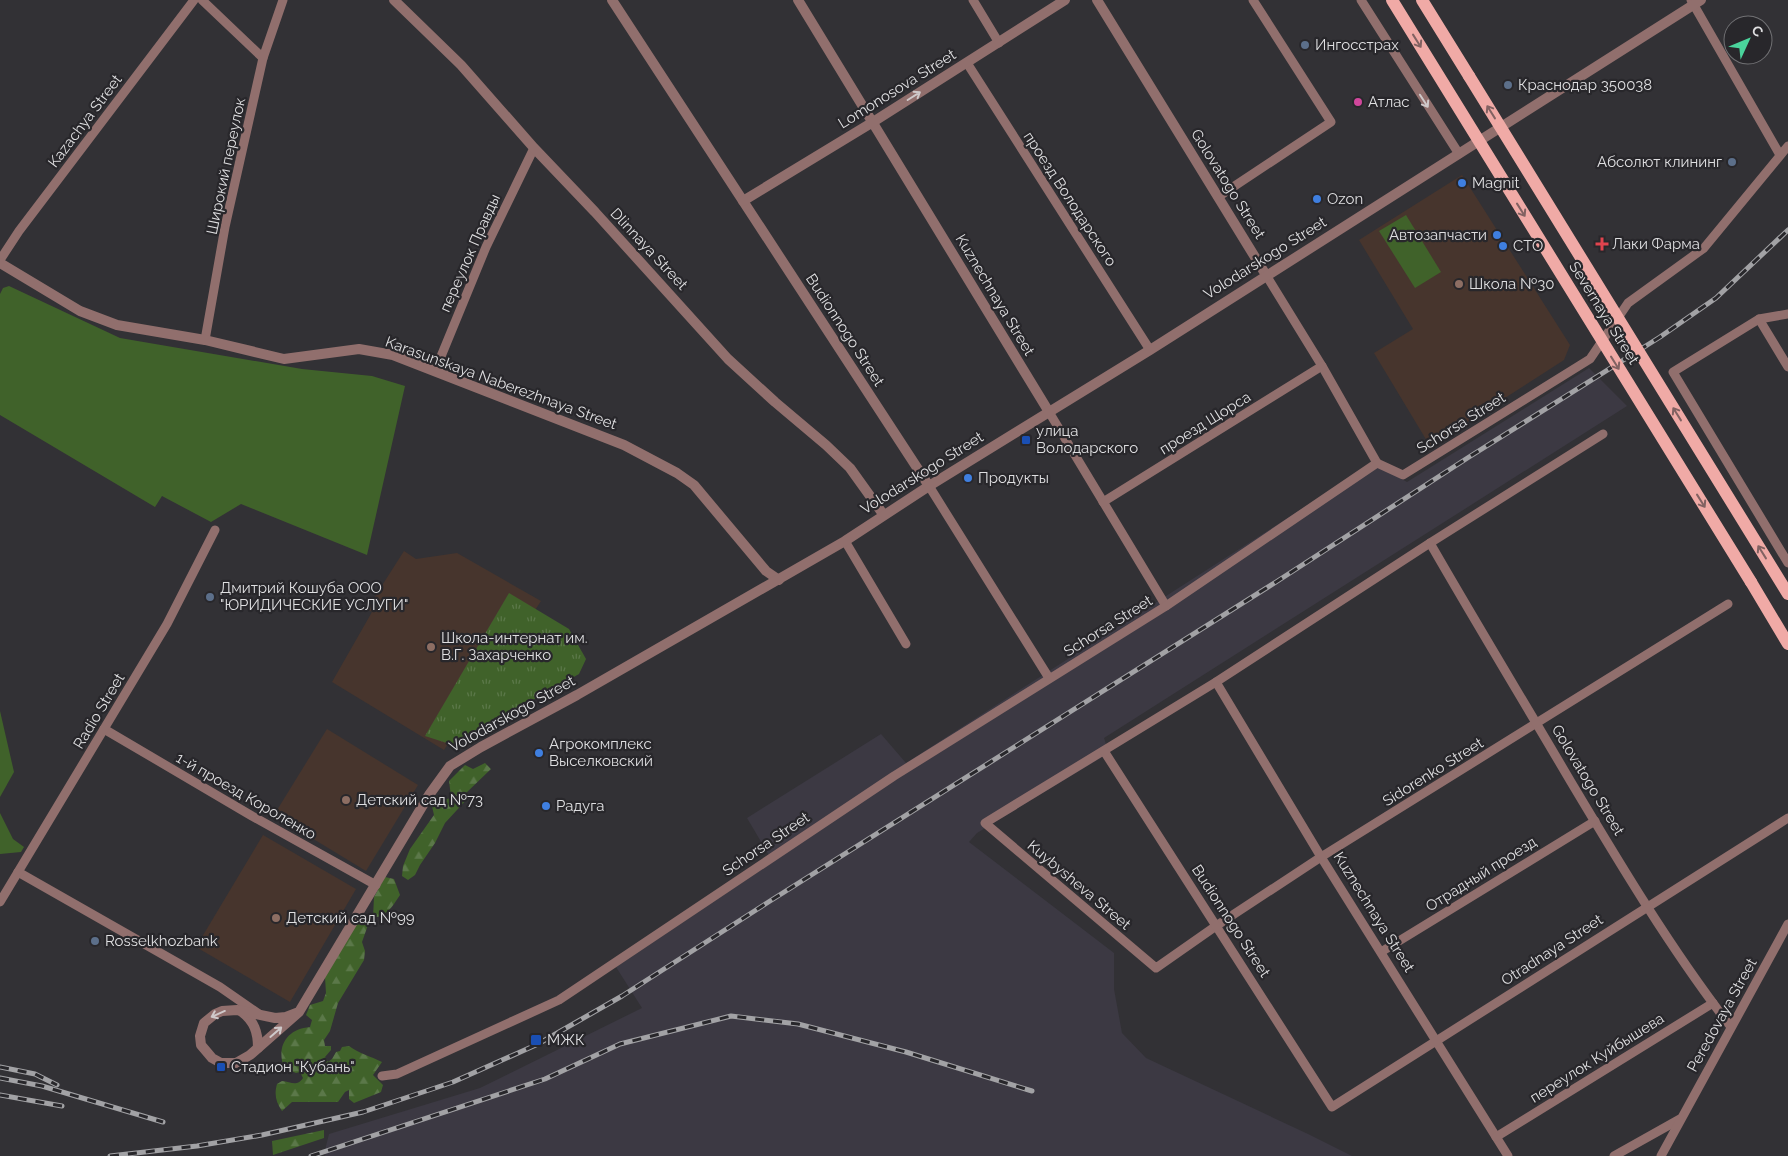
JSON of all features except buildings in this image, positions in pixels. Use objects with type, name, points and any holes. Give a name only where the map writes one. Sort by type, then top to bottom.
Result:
[{"type":"main road","name":"Severnaya Street","points":[[1392,0],[1788,644]]},
{"type":"main road","name":"Severnaya Street","points":[[1422,0],[1788,594]]},
{"type":"street","name":"Kazachya Street","points":[[0,261],[31,216],[194,0]]},
{"type":"street","points":[[202,0],[263,58]]},
{"type":"street","name":"Широкий переулок","points":[[205,340],[226,227],[263,58],[283,0]]},
{"type":"street","name":"Dlinnaya Street","points":[[394,0],[461,65],[534,148],[595,212],[728,359],[850,468],[883,514]]},
{"type":"street","name":"Budionnogo Street","points":[[612,0],[928,486],[1049,678]]},
{"type":"street","name":"Kuznechnaya Street","points":[[798,0],[1166,606]]},
{"type":"street","points":[[973,0],[999,43]]},
{"type":"street","name":"Lomonosova Street","points":[[743,202],[1065,0]]},
{"type":"street","name":"Golovatogo Street","points":[[1097,0],[1322,366],[1377,463]]},
{"type":"street","points":[[1218,197],[1331,122],[1253,0]]},
{"type":"street","points":[[1361,0],[1459,154]]},
{"type":"street","points":[[1695,2],[1780,155]]},
{"type":"street","name":"Volodarskogo Street","points":[[241,1011],[229,1010],[215,1014],[204,1023],[201,1029],[201,1045],[205,1052],[221,1063],[236,1063],[242,1060],[299,1012],[433,790],[450,766],[845,541],[883,514],[1150,350],[1695,2]]},
{"type":"street","name":"проезд Володарского","points":[[967,63],[1150,350]]},
{"type":"street","name":"Schorsa Street","points":[[382,1076],[397,1074],[559,1000],[894,776],[1166,606],[1377,463],[1403,475],[1590,359],[1628,303],[1704,248],[1788,146]]},
{"type":"street","name":"переулок Правды","points":[[435,371],[486,247],[534,148]]},
{"type":"street","name":"Karasunskaya Naberezhnaya Street","points":[[0,261],[80,312],[117,326],[205,340],[284,359],[360,349],[393,355],[624,445],[677,473],[694,486],[766,571],[779,580]]},
{"type":"street","points":[[1787,560],[1673,372],[1759,319],[1788,314]]},
{"type":"street","points":[[1759,319],[1788,367]]},
{"type":"street","name":"проезд Щорса","points":[[1103,502],[1322,366]]},
{"type":"street","points":[[1104,751],[1216,682],[1430,543],[1603,434]]},
{"type":"street","name":"Radio Street","points":[[0,902],[167,624],[215,530]]},
{"type":"street","points":[[845,541],[906,644]]},
{"type":"street","name":"Golovatogo Street","points":[[1430,543],[1482,635],[1595,821],[1648,906],[1713,1003],[1731,1026]]},
{"type":"street","name":"Sidorenko Street","points":[[1156,968],[1321,857],[1728,604]]},
{"type":"street","name":"Kuznechnaya Street","points":[[1216,682],[1321,857],[1508,1156]]},
{"type":"street","name":"1-й проезд Короленко","points":[[104,729],[252,816],[376,885]]},
{"type":"street","name":"Budionnogo Street","points":[[1104,751],[1332,1107]]},
{"type":"street","name":"Kuybysheva Street","points":[[1104,751],[985,823],[1156,968]]},
{"type":"street","name":"Otradnaya Street","points":[[1332,1107],[1788,818]]},
{"type":"street","name":"Отрадный проезд","points":[[1382,952],[1595,821]]},
{"type":"street","points":[[18,872],[232,995],[264,1017]]},
{"type":"street","name":"Peredovaya Street","points":[[1661,1156],[1788,924]]},
{"type":"street","points":[[232,995],[241,1011],[256,1029],[258,1048]]},
{"type":"street","name":"переулок Куйбышева","points":[[1496,1137],[1713,1003]]},
{"type":"street","points":[[241,1011],[264,1017],[286,1017],[299,1012]]},
{"type":"street","points":[[1614,1156],[1681,1119]]},
{"type":"shaded area","name":"Школа №30","points":[[1462,175],[1570,345],[1564,360],[1430,446],[1374,353],[1413,329],[1359,240]]},
{"type":"shaded area","points":[[1589,368],[1627,406],[1104,738],[1109,753],[977,833],[969,842],[1114,953],[1114,989],[1122,1033],[1146,1058],[1352,1156],[325,1156],[329,1134],[480,1088],[642,1008],[616,967],[773,862],[747,818],[881,734],[906,763],[1373,463],[1407,482]]},
{"type":"shaded area","name":"Школа-интернат им. В.Г. Захарченко","points":[[404,551],[416,559],[457,553],[541,601],[444,750],[332,682],[372,612],[367,609]]},
{"type":"shaded area","name":"Детский сад №73","points":[[327,729],[418,785],[366,871],[274,815]]},
{"type":"shaded area","name":"Детский сад №99","points":[[263,835],[356,889],[290,1002],[196,947]]},
{"type":"green space","points":[[1406,215],[1441,272],[1415,288],[1379,231]]},
{"type":"green space","points":[[9,286],[120,338],[302,369],[372,376],[405,386],[367,555],[241,504],[211,522],[162,496],[155,507],[0,415],[0,294],[3,288]]},
{"type":"green space","points":[[509,593],[569,629],[586,659],[579,674],[453,745],[425,736]]},
{"type":"green space","points":[[0,711],[14,772],[0,797]]},
{"type":"green space","points":[[485,763],[491,769],[465,794],[468,798],[445,823],[415,875],[408,880],[402,876],[403,866],[410,849],[434,815],[431,802],[436,796],[448,799],[451,796],[449,781],[465,765],[473,769]]},
{"type":"green space","points":[[0,813],[13,839],[24,847],[21,852],[0,854]]},
{"type":"green space","points":[[385,877],[394,879],[400,895],[386,913],[373,918],[374,897]]},
{"type":"green space","points":[[360,918],[368,925],[362,942],[365,951],[364,960],[338,1003],[330,1031],[324,1040],[325,1046],[331,1046],[331,1050],[325,1057],[328,1062],[342,1047],[349,1046],[382,1062],[373,1075],[383,1085],[381,1092],[354,1103],[349,1099],[349,1090],[345,1092],[338,1102],[292,1102],[282,1111],[276,1098],[277,1084],[282,1081],[296,1083],[303,1078],[300,1072],[296,1073],[284,1068],[281,1053],[285,1040],[295,1031],[310,1027],[312,1020],[306,1015],[310,1005],[323,1001],[326,993],[325,977]]},
{"type":"green space","points":[[324,1130],[324,1138],[273,1155],[272,1141]]},
{"type":"railway","points":[[110,1156],[197,1146],[262,1135],[363,1112],[453,1082],[538,1044],[622,996],[1660,337],[1716,298],[1788,230]]},
{"type":"railway","points":[[311,1156],[545,1079],[620,1044],[731,1016],[798,1024],[906,1052],[1032,1091]]},
{"type":"railway","points":[[0,1067],[35,1074],[57,1085]]},
{"type":"railway","points":[[0,1078],[42,1086],[163,1122]]},
{"type":"railway","points":[[0,1095],[62,1106]]},
{"type":"place","name":"Ингосстрах","points":[[1305,45]]},
{"type":"place","name":"Краснодар 350038","points":[[1508,85]]},
{"type":"place","name":"Атлас","points":[[1358,102]]},
{"type":"place","name":"Абсолют клининг","points":[[1732,162]]},
{"type":"place","name":"Magnit","points":[[1462,183]]},
{"type":"place","name":"Ozon","points":[[1317,199]]},
{"type":"place","name":"Автозапчасти","points":[[1497,235]]},
{"type":"place","name":"Лаки Фарма","points":[[1602,244]]},
{"type":"place","name":"СТО","points":[[1503,246]]},
{"type":"place","name":"Школа №30","points":[[1459,284]]},
{"type":"place","name":"улица Володарского","points":[[1026,440]]},
{"type":"place","name":"Продукты","points":[[968,478]]},
{"type":"place","name":"Дмитрий Кошуба ООО \"ЮРИДИЧЕСКИЕ УСЛУГИ\"","points":[[210,597]]},
{"type":"place","name":"Школа-интернат им. В.Г. Захарченко","points":[[431,647]]},
{"type":"place","name":"Агрокомплекс Выселковский","points":[[539,753]]},
{"type":"place","name":"Детский сад №73","points":[[346,800]]},
{"type":"place","name":"Радуга","points":[[546,806]]},
{"type":"place","name":"Детский сад №99","points":[[276,918]]},
{"type":"place","name":"Rosselkhozbank","points":[[95,941]]},
{"type":"place","name":"МЖК","points":[[536,1040]]},
{"type":"place","name":"Стадион \"Кубань\"","points":[[221,1067]]}]
